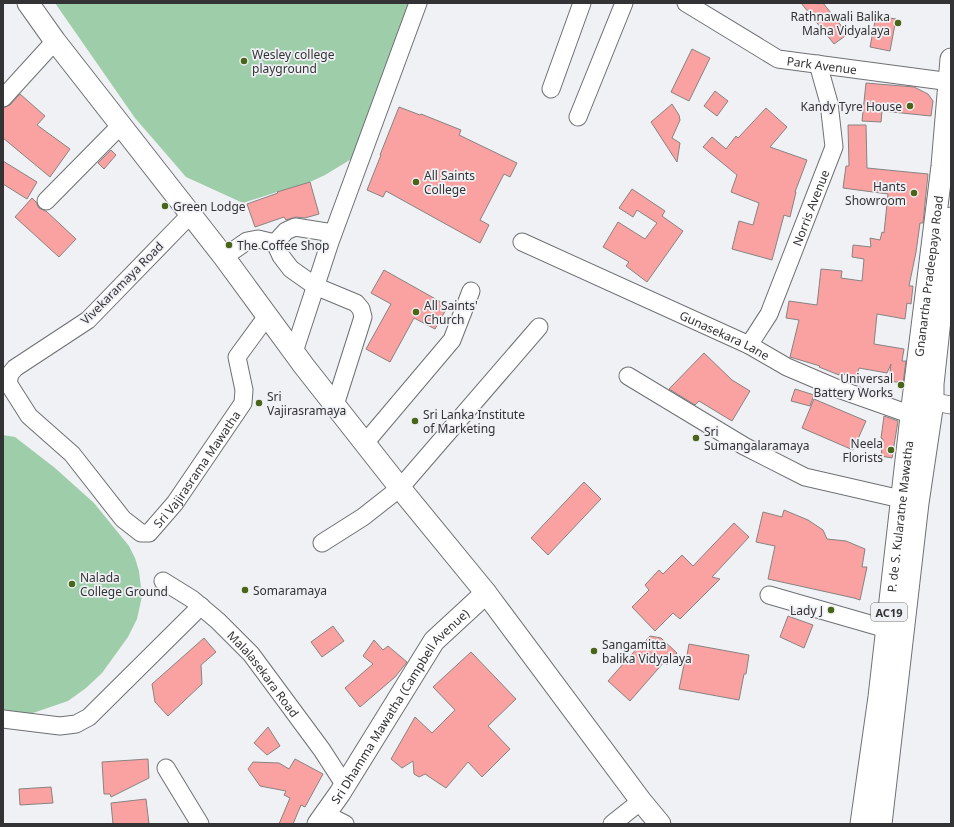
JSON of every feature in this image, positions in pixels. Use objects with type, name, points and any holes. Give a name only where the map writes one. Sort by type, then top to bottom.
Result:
[{"type":"main road","points":[[28,3],[55,41],[224,257],[294,352],[400,488],[486,593],[641,801],[660,824]]},
{"type":"main road","name":"Gnanartha Pradeepaya Road","points":[[928,408],[942,166],[951,59]]},
{"type":"main road","name":"Gnanartha Pradeepaya Road","points":[[928,408],[933,384],[951,218]]},
{"type":"main road","name":"P. de S. Kularatne Mawatha","points":[[861,824],[880,697],[887,629],[928,408]]},
{"type":"main road","name":"P. de S. Kularatne Mawatha","points":[[881,824],[910,501]]},
{"type":"main road","name":"Sri Dhamma Mawatha (Campbell Avenue)","points":[[322,819],[434,641],[486,593]]},
{"type":"street","points":[[294,352],[333,233],[418,3]]},
{"type":"street","points":[[551,89],[582,3]]},
{"type":"street","points":[[578,117],[624,3]]},
{"type":"street","name":"Park Avenue","points":[[686,3],[778,59],[950,81]]},
{"type":"street","points":[[3,98],[55,41]]},
{"type":"street","name":"Norris Avenue","points":[[749,345],[769,314],[834,147],[829,103],[818,64]]},
{"type":"street","points":[[46,201],[121,124]]},
{"type":"street","name":"Vivekaramaya Road","points":[[10,374],[15,368],[88,320],[191,214]]},
{"type":"street","points":[[275,243],[286,231],[295,227],[333,233]]},
{"type":"street","points":[[224,257],[247,241],[258,239],[275,243]]},
{"type":"street","name":"Gunasekara Lane","points":[[522,242],[749,345],[787,367],[841,390],[928,408]]},
{"type":"street","points":[[275,243],[290,270],[315,286],[356,303],[361,308],[363,317],[336,405]]},
{"type":"street","points":[[365,443],[452,340],[471,291]]},
{"type":"street","name":"Sri Vajirasrama Mawatha","points":[[10,374],[8,383],[29,416],[72,454],[123,519],[141,533],[149,533],[175,503],[243,403],[244,390],[237,358],[267,316]]},
{"type":"street","points":[[322,543],[363,517],[400,488],[539,327]]},
{"type":"street","points":[[628,376],[744,446],[805,477],[910,501]]},
{"type":"street","name":"Malalasekara Road","points":[[163,581],[201,606],[251,654],[322,750],[344,784]]},
{"type":"street","points":[[769,595],[887,629]]},
{"type":"street","points":[[3,719],[60,726],[76,724],[89,717],[201,606]]},
{"type":"street","points":[[166,768],[200,824]]},
{"type":"street","points":[[612,824],[641,801]]},
{"type":"street","points":[[322,819],[345,824]]},
{"type":"green space","name":"Wesley college playground","points":[[55,3],[415,3],[358,155],[325,175],[310,182],[243,203],[186,177],[135,118]]},
{"type":"green space","name":"Nalada College Ground","points":[[3,435],[15,437],[55,468],[94,503],[129,546],[139,571],[142,596],[137,619],[128,637],[102,673],[86,688],[68,701],[27,715],[3,715]]},
{"type":"building","points":[[801,3],[823,3],[848,34],[834,44]]},
{"type":"building","points":[[876,16],[896,19],[890,51],[870,47]]},
{"type":"building","points":[[692,49],[710,58],[689,101],[671,92]]},
{"type":"building","points":[[866,83],[914,87],[928,94],[933,101],[931,116],[882,111],[881,122],[862,121]]},
{"type":"building","points":[[715,91],[728,101],[717,116],[704,106]]},
{"type":"building","points":[[20,94],[45,116],[37,125],[70,149],[50,177],[3,138],[3,108],[10,105]]},
{"type":"building","points":[[672,104],[679,115],[680,120],[672,138],[680,143],[677,162],[651,122]]},
{"type":"building","points":[[399,107],[461,130],[459,135],[517,163],[510,177],[504,174],[480,220],[489,225],[480,243],[386,191],[383,197],[367,190]]},
{"type":"building","points":[[766,108],[787,127],[770,147],[807,160],[795,192],[790,217],[784,215],[772,260],[732,249],[739,221],[753,225],[759,203],[731,192],[737,175],[703,147],[712,137],[726,149],[736,136],[738,138]]},
{"type":"building","points":[[848,125],[866,125],[867,168],[928,174],[923,223],[920,223],[909,286],[913,286],[911,304],[907,303],[905,319],[877,314],[874,344],[904,349],[902,361],[906,361],[903,383],[889,381],[891,364],[887,373],[859,368],[856,378],[840,373],[839,375],[819,367],[820,366],[790,357],[799,320],[786,318],[789,301],[817,305],[821,269],[842,271],[841,278],[862,281],[864,259],[852,257],[853,245],[871,247],[870,238],[880,240],[882,232],[884,233],[888,194],[843,188],[846,166],[849,166]]},
{"type":"building","points":[[111,150],[116,155],[104,169],[98,163]]},
{"type":"building","points":[[3,161],[37,182],[27,199],[3,184]]},
{"type":"building","points":[[310,182],[319,214],[305,218],[296,217],[286,220],[284,217],[255,227],[247,204],[278,193],[277,192]]},
{"type":"building","points":[[632,189],[665,211],[662,216],[683,231],[647,282],[626,266],[629,262],[603,247],[618,222],[645,239],[657,223],[637,210],[633,217],[619,208]]},
{"type":"building","points":[[32,198],[39,208],[46,211],[76,239],[59,257],[15,217]]},
{"type":"building","name":"All Saints' Church","points":[[384,270],[448,306],[435,329],[414,318],[390,362],[366,349],[391,304],[371,293]]},
{"type":"building","points":[[704,353],[732,380],[750,391],[732,421],[699,401],[695,405],[669,389]]},
{"type":"building","points":[[795,389],[814,395],[810,406],[791,401]]},
{"type":"building","points":[[814,399],[866,421],[853,450],[802,428]]},
{"type":"building","points":[[884,416],[898,421],[892,458],[881,456],[883,439],[881,438]]},
{"type":"building","points":[[584,482],[601,499],[548,555],[531,538]]},
{"type":"building","points":[[784,510],[808,520],[823,530],[827,539],[846,541],[865,549],[862,567],[867,567],[860,600],[768,579],[775,546],[756,542],[763,512],[782,517]]},
{"type":"building","points":[[734,523],[749,537],[712,577],[720,579],[680,619],[673,613],[655,631],[632,607],[649,590],[645,585],[659,570],[663,574],[682,555],[693,566]]},
{"type":"building","points":[[788,616],[813,625],[804,648],[780,637]]},
{"type":"building","points":[[333,626],[344,641],[322,657],[311,642]]},
{"type":"building","points":[[650,636],[661,638],[677,653],[667,665],[664,662],[630,701],[608,681]]},
{"type":"building","points":[[204,638],[216,652],[201,665],[202,684],[168,716],[155,702],[152,684]]},
{"type":"building","points":[[374,640],[383,650],[388,646],[407,662],[395,677],[360,707],[345,688],[373,664],[363,656]]},
{"type":"building","points":[[689,644],[749,655],[739,700],[679,689]]},
{"type":"building","points":[[471,652],[516,699],[488,726],[510,749],[482,777],[468,762],[446,788],[425,774],[419,777],[414,774],[413,761],[402,768],[391,759],[415,717],[432,733],[455,710],[433,687]]},
{"type":"building","points":[[268,727],[280,746],[267,755],[254,743]]},
{"type":"building","points":[[148,759],[149,778],[111,797],[110,794],[104,794],[102,762]]},
{"type":"building","points":[[295,759],[323,774],[305,807],[301,805],[293,824],[279,824],[290,798],[284,795],[286,791],[260,786],[248,769],[253,762],[279,763],[289,769]]},
{"type":"building","points":[[51,787],[53,803],[20,805],[19,789]]},
{"type":"building","points":[[146,799],[149,824],[113,824],[111,803]]},
{"type":"place","name":"Rathnawali Balika Maha Vidyalaya","points":[[898,23]]},
{"type":"place","name":"Wesley college playground","points":[[244,61]]},
{"type":"place","name":"Kandy Tyre House","points":[[910,106]]},
{"type":"place","name":"All Saints College","points":[[416,182]]},
{"type":"place","name":"Hants Showroom","points":[[914,193]]},
{"type":"place","name":"Green Lodge","points":[[165,206]]},
{"type":"place","name":"The Coffee Shop","points":[[229,245]]},
{"type":"place","name":"All Saints' Church","points":[[416,312]]},
{"type":"place","name":"Universal Battery Works","points":[[901,385]]},
{"type":"place","name":"Sri Vajirasramaya","points":[[259,403]]},
{"type":"place","name":"Sri Lanka Institute of Marketing","points":[[415,421]]},
{"type":"place","name":"Sri Sumangalaramaya","points":[[696,438]]},
{"type":"place","name":"Neela Florists","points":[[891,450]]},
{"type":"place","name":"Nalada College Ground","points":[[72,584]]},
{"type":"place","name":"Somaramaya","points":[[245,590]]},
{"type":"place","name":"Lady J","points":[[831,610]]},
{"type":"place","name":"Sangamitta balika Vidyalaya","points":[[594,651]]}]
